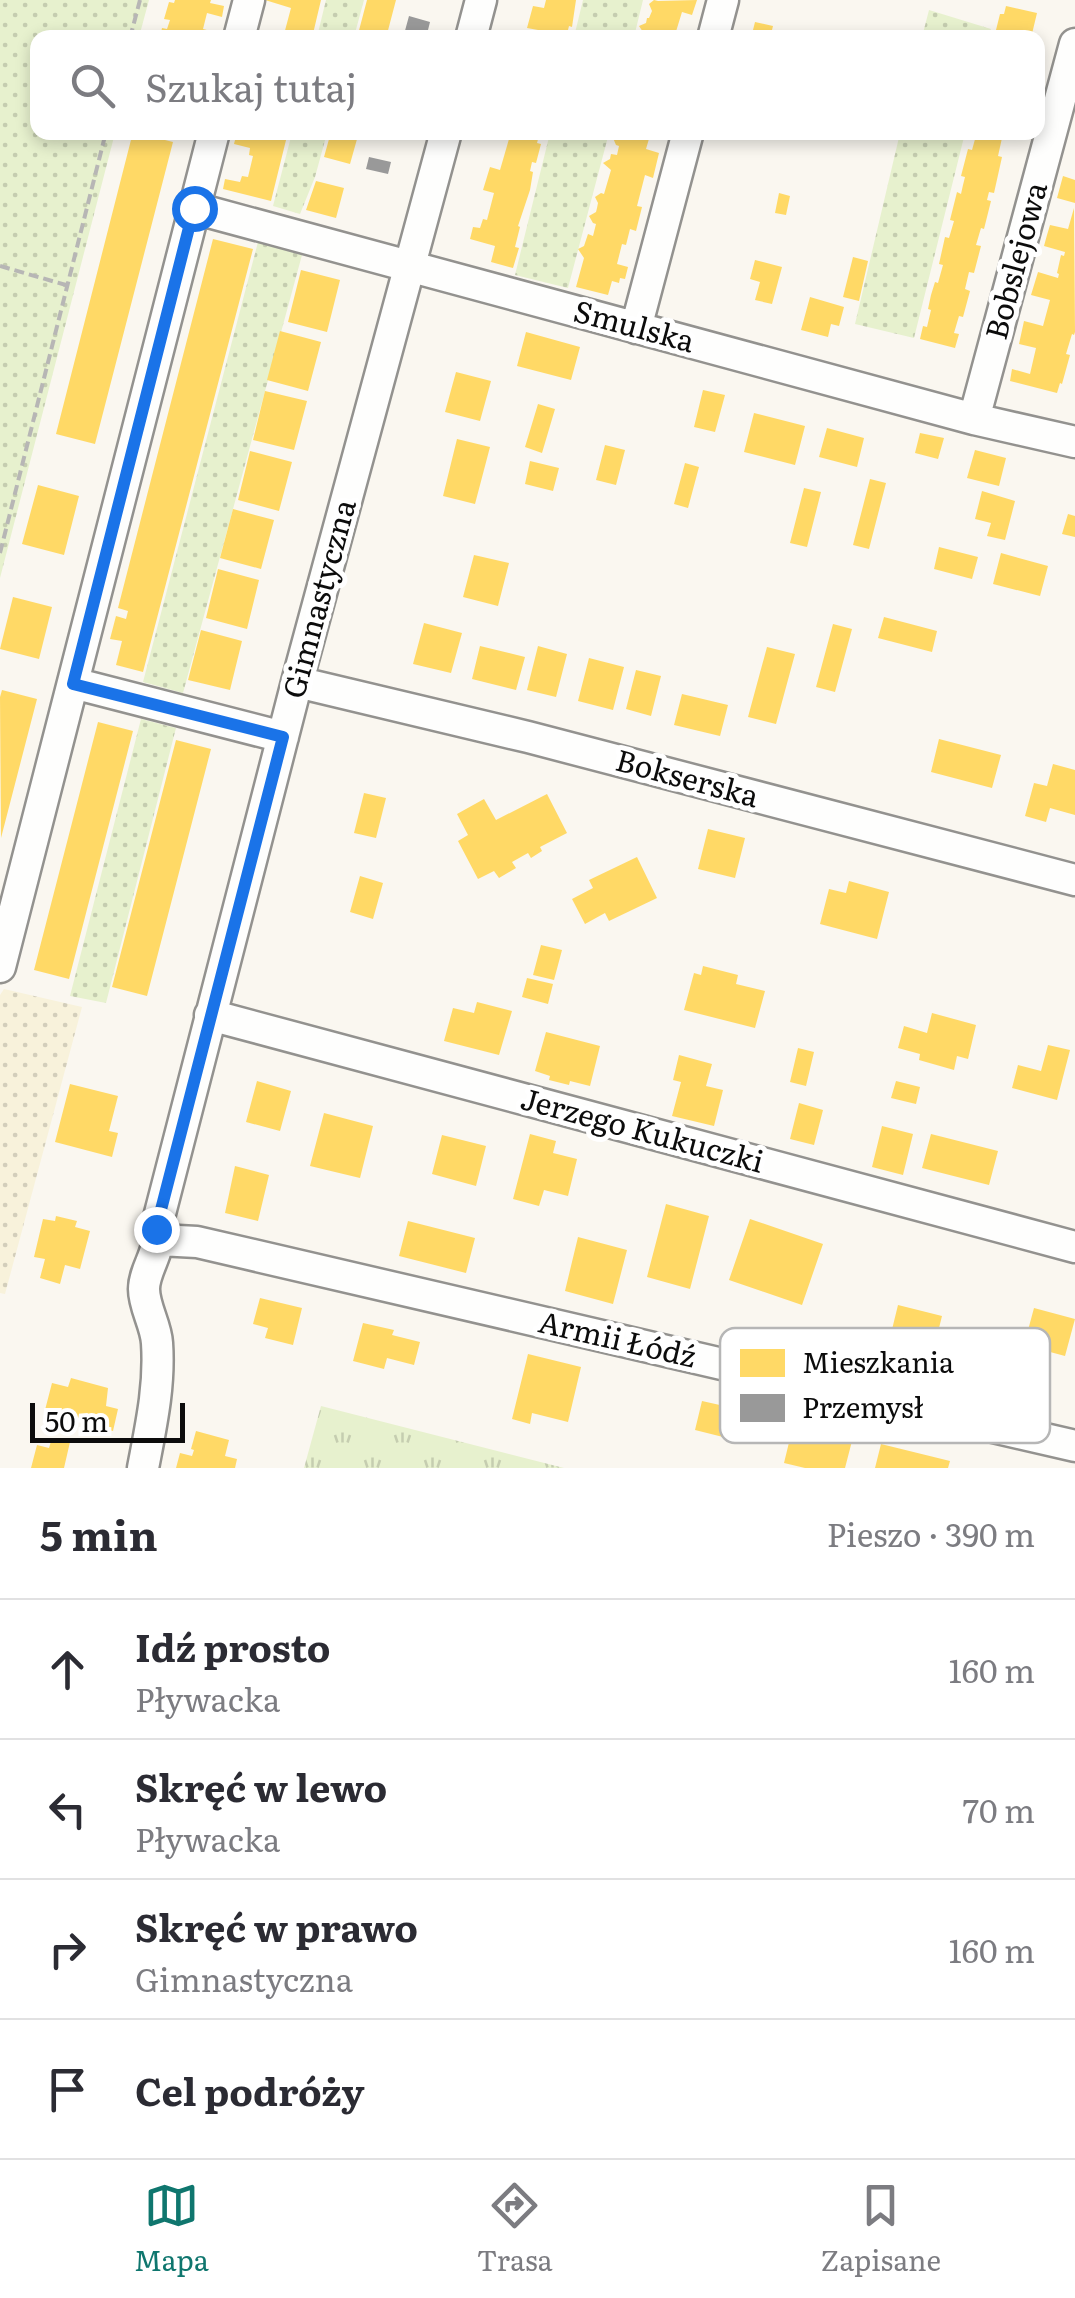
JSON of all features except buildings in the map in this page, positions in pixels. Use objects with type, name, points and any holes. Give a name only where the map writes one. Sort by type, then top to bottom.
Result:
[{"type":"street","points":[[241,30],[249,0]]},
{"type":"street","points":[[473,30],[481,0]]},
{"type":"street","points":[[715,30],[723,0]]},
{"type":"street","name":"Bobslejowa","points":[[974,419],[1075,44]]},
{"type":"street","points":[[0,967],[212,140]]},
{"type":"street","name":"Gimnastyczna","points":[[143,1468],[158,1382],[157,1337],[144,1294],[159,1240],[156,1229],[297,682],[444,140]]},
{"type":"street","points":[[636,328],[686,140]]},
{"type":"street","name":"Smulska","points":[[194,208],[974,419],[1075,442]]},
{"type":"street","name":"Bokserska","points":[[297,682],[528,737],[1075,880]]},
{"type":"street","points":[[73,684],[283,737]]},
{"type":"street","name":"Jerzego Kukuczki","points":[[210,1016],[1075,1247]]},
{"type":"street","name":"Armii Łódź","points":[[159,1240],[197,1242],[720,1364]]},
{"type":"street","name":"Armii Łódź","points":[[1050,1440],[1075,1446]]},
{"type":"path","points":[[132,30],[140,0]]},
{"type":"path","points":[[0,553],[104,140]]},
{"type":"path","points":[[0,266],[66,285]]},
{"type":"shaded area","points":[[4,989],[82,1007],[5,1294],[0,1293],[0,995]]},
{"type":"green space","points":[[0,0],[149,0],[141,30],[30,30],[30,140],[113,140],[0,578]]},
{"type":"green space","points":[[326,0],[364,0],[356,30],[319,30]]},
{"type":"green space","points":[[583,0],[643,0],[636,30],[576,30]]},
{"type":"green space","points":[[929,10],[991,29],[991,30],[924,30]]},
{"type":"green space","points":[[290,140],[325,140],[300,214],[273,206]]},
{"type":"green space","points":[[548,140],[607,140],[568,288],[515,275]]},
{"type":"green space","points":[[898,140],[963,140],[914,338],[855,324]]},
{"type":"green space","points":[[258,242],[302,255],[183,693],[143,682]]},
{"type":"green space","points":[[141,719],[176,728],[106,1003],[70,996]]},
{"type":"green space","points":[[321,1406],[564,1468],[304,1468]]},
{"type":"route","points":[[156,1229],[283,737],[73,684],[194,208]]}]
